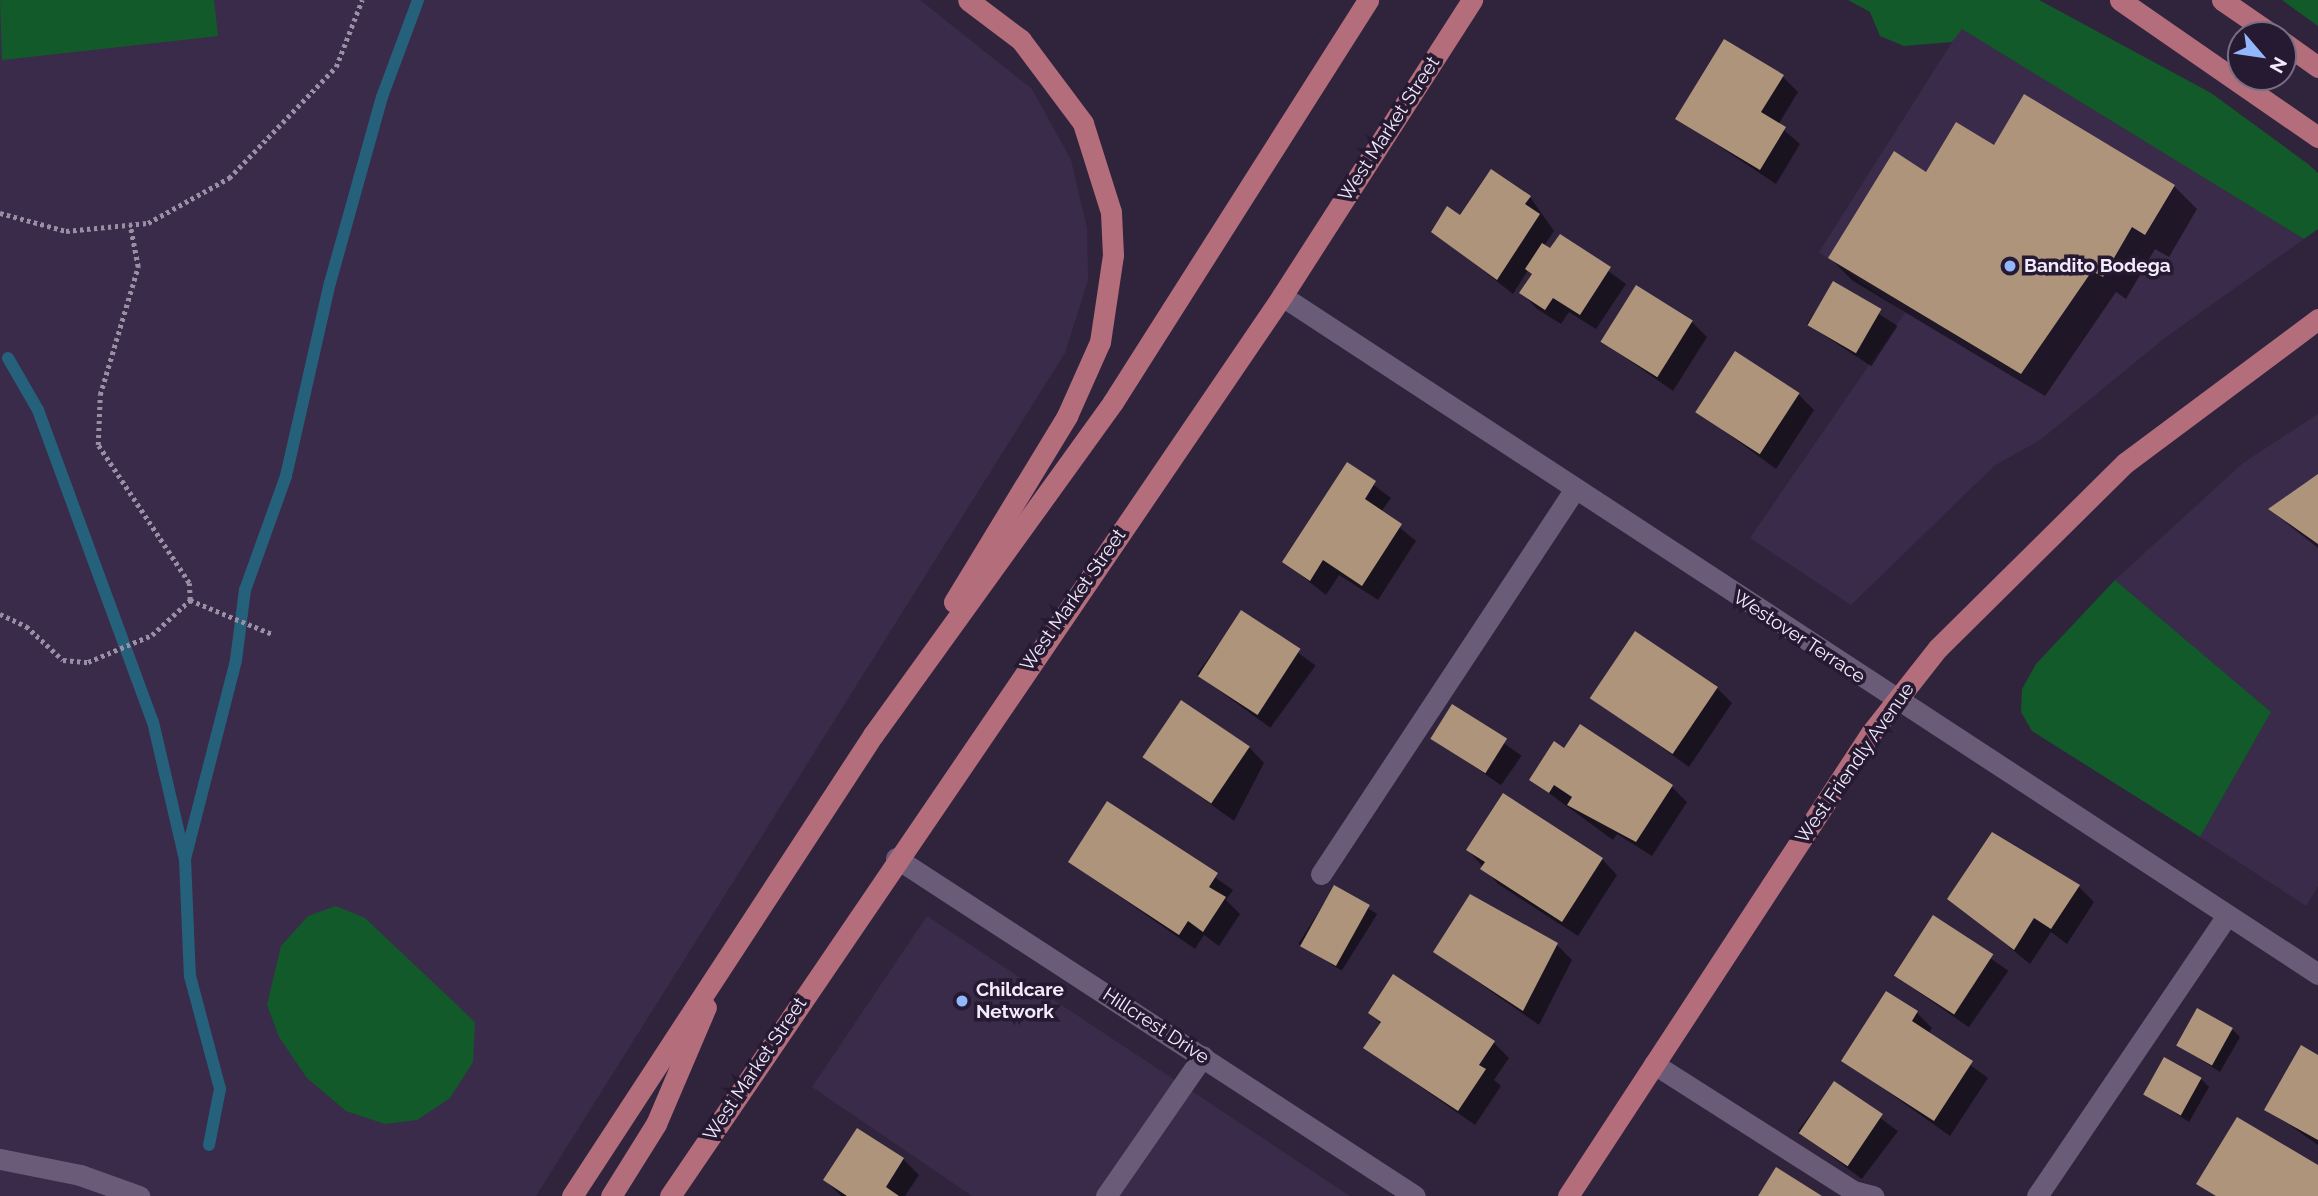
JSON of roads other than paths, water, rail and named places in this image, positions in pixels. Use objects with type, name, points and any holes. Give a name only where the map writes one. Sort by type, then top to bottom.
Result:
[{"type":"main road","points":[[572,1196],[873,735],[1068,416],[1110,304],[1111,212],[1083,123],[1021,40],[968,0]]},
{"type":"main road","points":[[873,735],[1113,402],[1368,0]]},
{"type":"main road","name":"West Market Street","points":[[670,1196],[896,858],[1282,296],[1472,0]]},
{"type":"main road","points":[[2120,0],[2318,137]]},
{"type":"main road","points":[[2222,0],[2253,21]]},
{"type":"main road","points":[[2297,51],[2318,67]]},
{"type":"main road","name":"West Friendly Avenue","points":[[1568,1196],[1895,700],[2045,536],[2125,463],[2318,319]]},
{"type":"main road","points":[[611,1196],[656,1124],[729,954]]},
{"type":"street","name":"Westover Terrace","points":[[1282,296],[1895,700],[2318,974]]},
{"type":"street","points":[[1321,874],[1575,489]]},
{"type":"street","name":"Hillcrest Drive","points":[[896,858],[1415,1196]]},
{"type":"street","points":[[2037,1196],[2227,915]]},
{"type":"street","points":[[1106,1196],[1203,1056]]},
{"type":"street","points":[[1654,1064],[1853,1191],[1873,1196]]},
{"type":"street","points":[[0,1160],[58,1169],[139,1196]]},
{"type":"waterway","points":[[185,859],[236,660],[245,590],[286,476],[330,283],[382,97],[418,0]]},
{"type":"waterway","points":[[8,358],[38,410],[153,722],[185,859],[190,976],[220,1089],[209,1145]]},
{"type":"place","name":"Bandito Bodega","points":[[2010,266]]},
{"type":"place","name":"Childcare Network","points":[[962,1001]]}]
